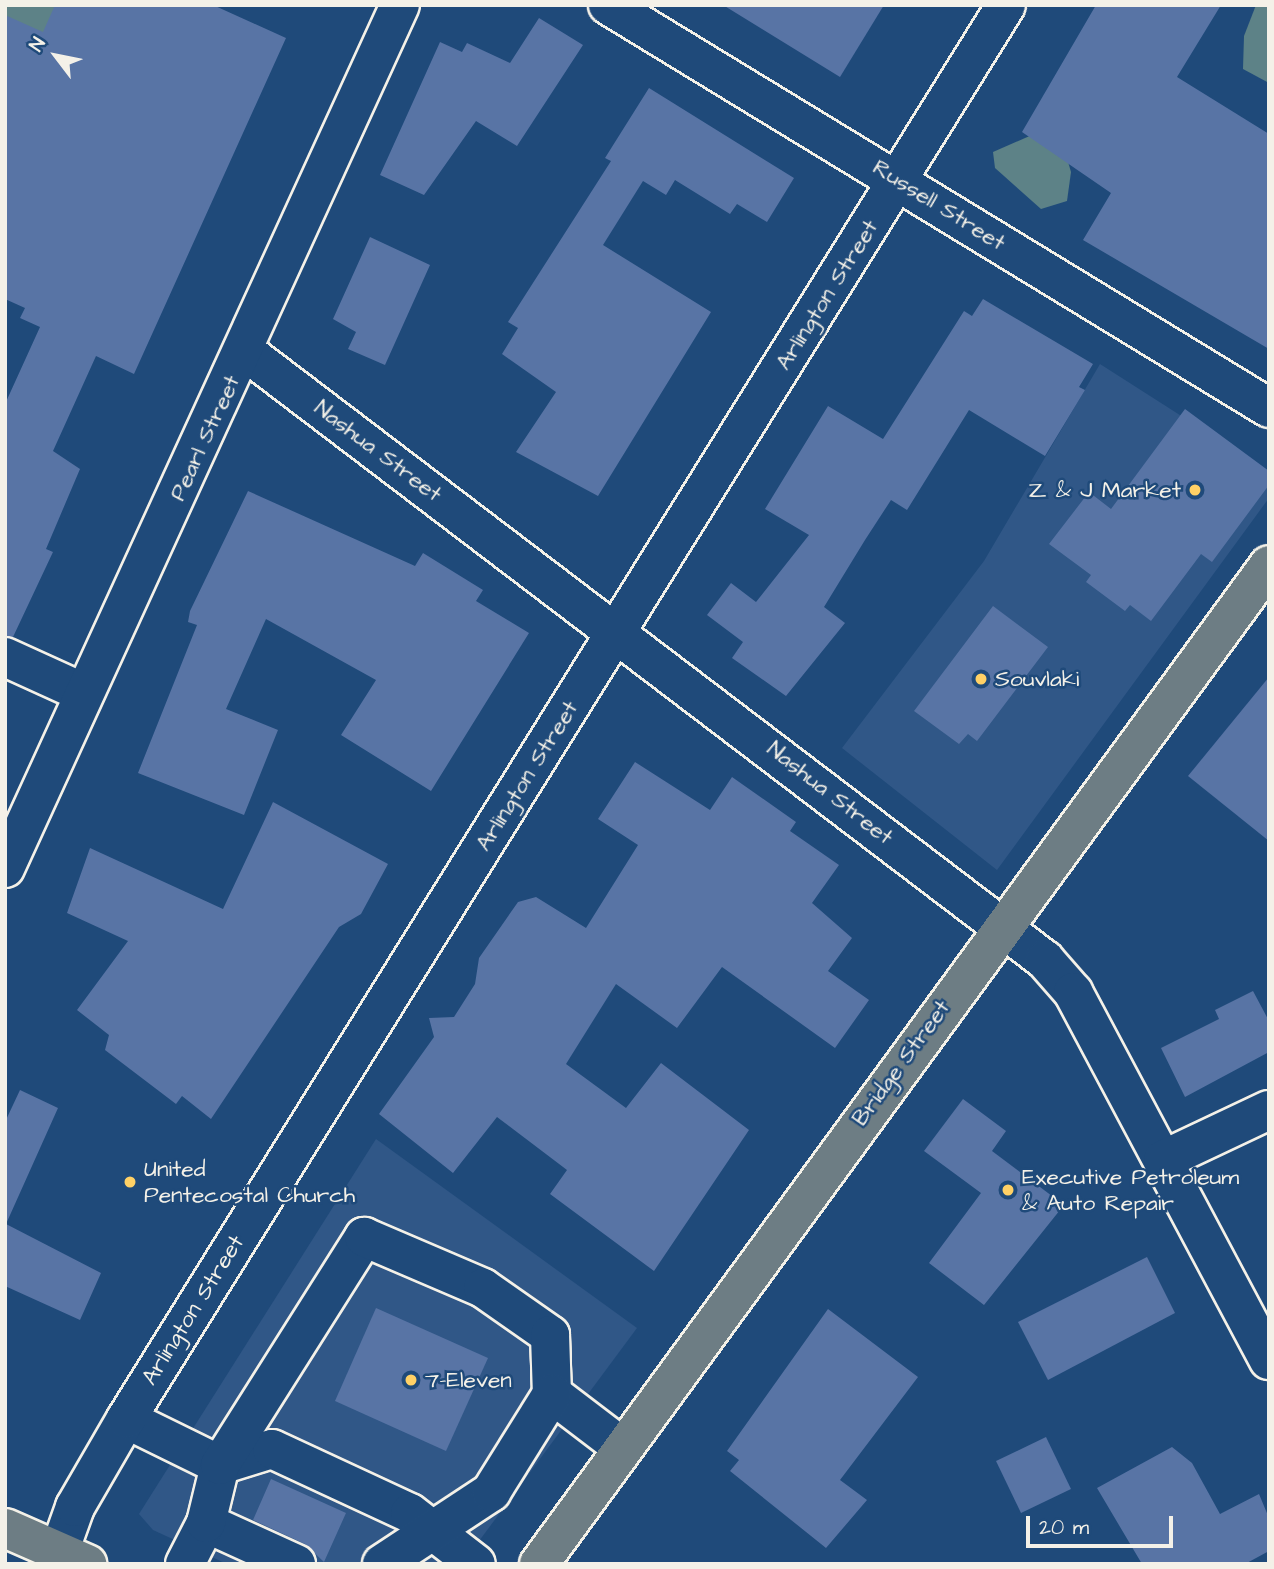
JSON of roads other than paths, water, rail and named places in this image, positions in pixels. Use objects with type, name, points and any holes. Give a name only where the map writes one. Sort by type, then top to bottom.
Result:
[{"type":"main road","name":"Bridge Street","points":[[538,1564],[1001,926],[1269,565]]},
{"type":"main road","points":[[5,1528],[73,1558]]},
{"type":"street","name":"Pearl Street","points":[[5,868],[84,693],[246,352],[400,5]]},
{"type":"street","name":"Russell Street","points":[[608,5],[898,179],[1269,408]]},
{"type":"street","name":"Arlington Street","points":[[73,1558],[75,1507],[125,1419],[1006,5]]},
{"type":"street","name":"Nashua Street","points":[[246,352],[618,630],[1045,960],[1073,992],[1269,1360]]},
{"type":"street","points":[[5,657],[84,693]]},
{"type":"street","points":[[1163,1160],[1269,1111]]},
{"type":"street","points":[[185,1564],[206,1523],[220,1465],[364,1237],[483,1288],[550,1335],[552,1394],[491,1492],[437,1532],[382,1564]]},
{"type":"street","points":[[552,1394],[623,1448]]},
{"type":"street","points":[[125,1419],[220,1465],[272,1449],[411,1513],[477,1564]]},
{"type":"street","points":[[206,1523],[296,1564]]},
{"type":"place","name":"Z & J Market","points":[[1195,490]]},
{"type":"place","name":"Souvlaki","points":[[981,679]]},
{"type":"place","name":"United Pentecostal Church","points":[[130,1182]]},
{"type":"place","name":"Executive Petroleum & Auto Repair","points":[[1008,1190]]},
{"type":"place","name":"7-Eleven","points":[[411,1380]]}]
